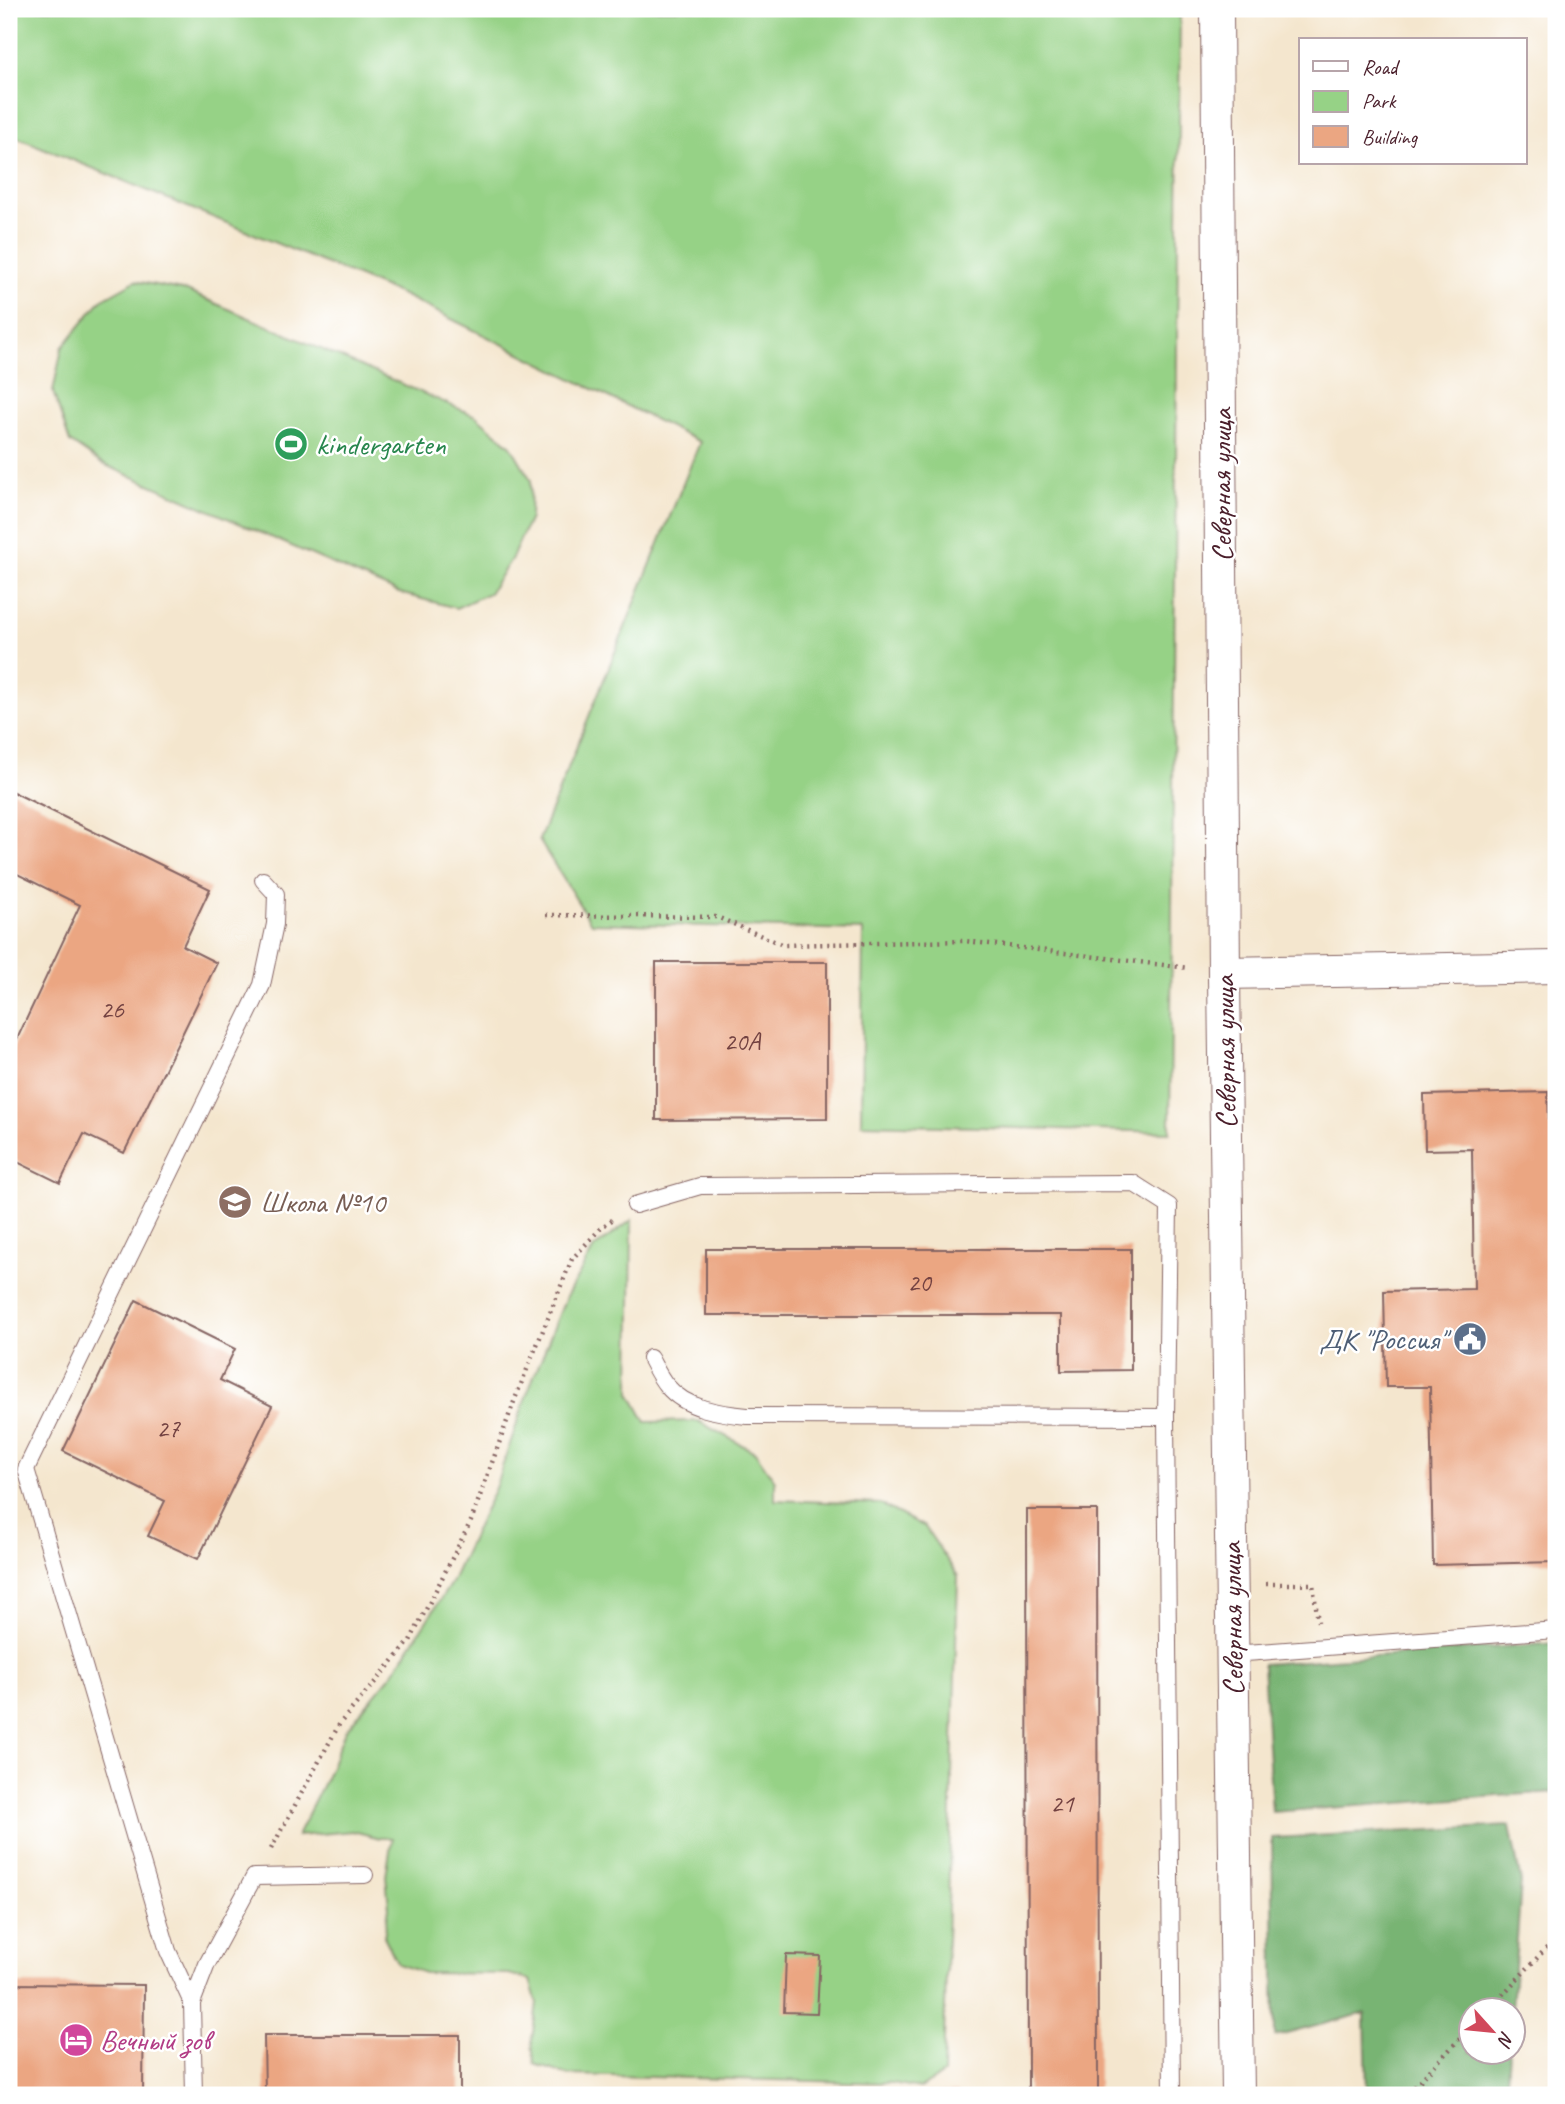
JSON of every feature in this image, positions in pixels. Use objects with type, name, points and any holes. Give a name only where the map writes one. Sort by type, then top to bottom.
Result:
[{"type":"street","name":"Северная улица","points":[[1217,9],[1224,973],[1238,2095]]},
{"type":"street","points":[[1224,973],[1556,967]]},
{"type":"street","points":[[1237,2064],[1258,2095]]},
{"type":"lane","points":[[192,2003],[168,1951],[26,1469],[262,985],[275,924],[276,894],[263,880]]},
{"type":"lane","points":[[635,1205],[700,1186],[1133,1183],[1169,1206],[1166,1417],[1172,2095]]},
{"type":"lane","points":[[650,1358],[667,1387],[691,1404],[721,1413],[747,1416],[1166,1417]]},
{"type":"lane","points":[[1232,1654],[1556,1630]]},
{"type":"lane","points":[[194,2095],[192,2003],[207,1964],[254,1877],[365,1875]]},
{"type":"path","points":[[546,915],[717,917],[783,945],[965,941],[1224,973]]},
{"type":"path","points":[[254,1877],[340,1723],[410,1641],[471,1521],[515,1399],[572,1259],[602,1227],[635,1205]]},
{"type":"path","points":[[1501,1996],[1556,1938]]},
{"type":"path","points":[[1415,2086],[1456,2044]]},
{"type":"green space","points":[[9,9],[1180,9],[1170,1132],[861,1124],[863,930],[591,923],[539,840],[700,442],[403,295],[9,134]]},
{"type":"green space","name":"kindergarten","points":[[135,281],[187,291],[476,416],[511,446],[531,480],[530,518],[512,558],[489,593],[456,608],[399,593],[101,463],[70,442],[53,392],[62,348],[101,300]]},
{"type":"green space","points":[[632,1220],[630,1393],[646,1422],[698,1421],[755,1452],[775,1481],[775,1500],[880,1504],[925,1527],[958,1576],[943,2074],[920,2088],[892,2083],[568,2075],[534,2064],[532,2040],[537,2003],[530,1980],[509,1974],[424,1973],[398,1964],[384,1936],[389,1908],[386,1876],[392,1838],[380,1838],[353,1831],[297,1836],[327,1776],[345,1731],[393,1673],[451,1583],[495,1488],[527,1394],[566,1297],[594,1248]]},
{"type":"green space","points":[[1556,1643],[1556,1792],[1272,1812],[1263,1664]]},
{"type":"green space","points":[[1510,1826],[1521,1882],[1513,1996],[1456,1996],[1456,2066],[1508,2066],[1506,2095],[1367,2095],[1365,2013],[1275,2037],[1272,1838]]},
{"type":"building","points":[[9,790],[210,889],[183,946],[217,963],[124,1153],[84,1134],[60,1183],[9,1158],[9,1056],[80,905],[9,870]]},
{"type":"building","points":[[656,962],[827,962],[827,1119],[656,1120]]},
{"type":"building","name":"ДК \"Россия\"","points":[[1548,1092],[1549,1126],[1556,1126],[1556,1562],[1433,1565],[1430,1387],[1386,1387],[1384,1291],[1474,1289],[1472,1149],[1425,1150],[1424,1095]]},
{"type":"building","points":[[706,1249],[1131,1249],[1131,1370],[1061,1371],[1061,1315],[706,1315]]},
{"type":"building","points":[[136,1300],[235,1349],[220,1380],[272,1406],[198,1559],[148,1536],[165,1501],[63,1451]]},
{"type":"building","points":[[1027,1510],[1097,1510],[1098,2095],[1028,2095]]},
{"type":"building","points":[[786,1955],[820,1956],[817,2013],[784,2012]]},
{"type":"building","name":"Вечный зов","points":[[9,1984],[144,1985],[143,2095],[9,2095]]},
{"type":"building","points":[[264,2035],[460,2035],[460,2095],[265,2095]]},
{"type":"building","points":[[815,2092],[958,2092],[958,2095],[815,2095]]},
{"type":"place","name":"kindergarten","points":[[291,444]]},
{"type":"place","name":"Школа №10","points":[[235,1202]]},
{"type":"place","name":"ДК \"Россия\"","points":[[1470,1339]]},
{"type":"place","name":"Вечный зов","points":[[76,2040]]}]
